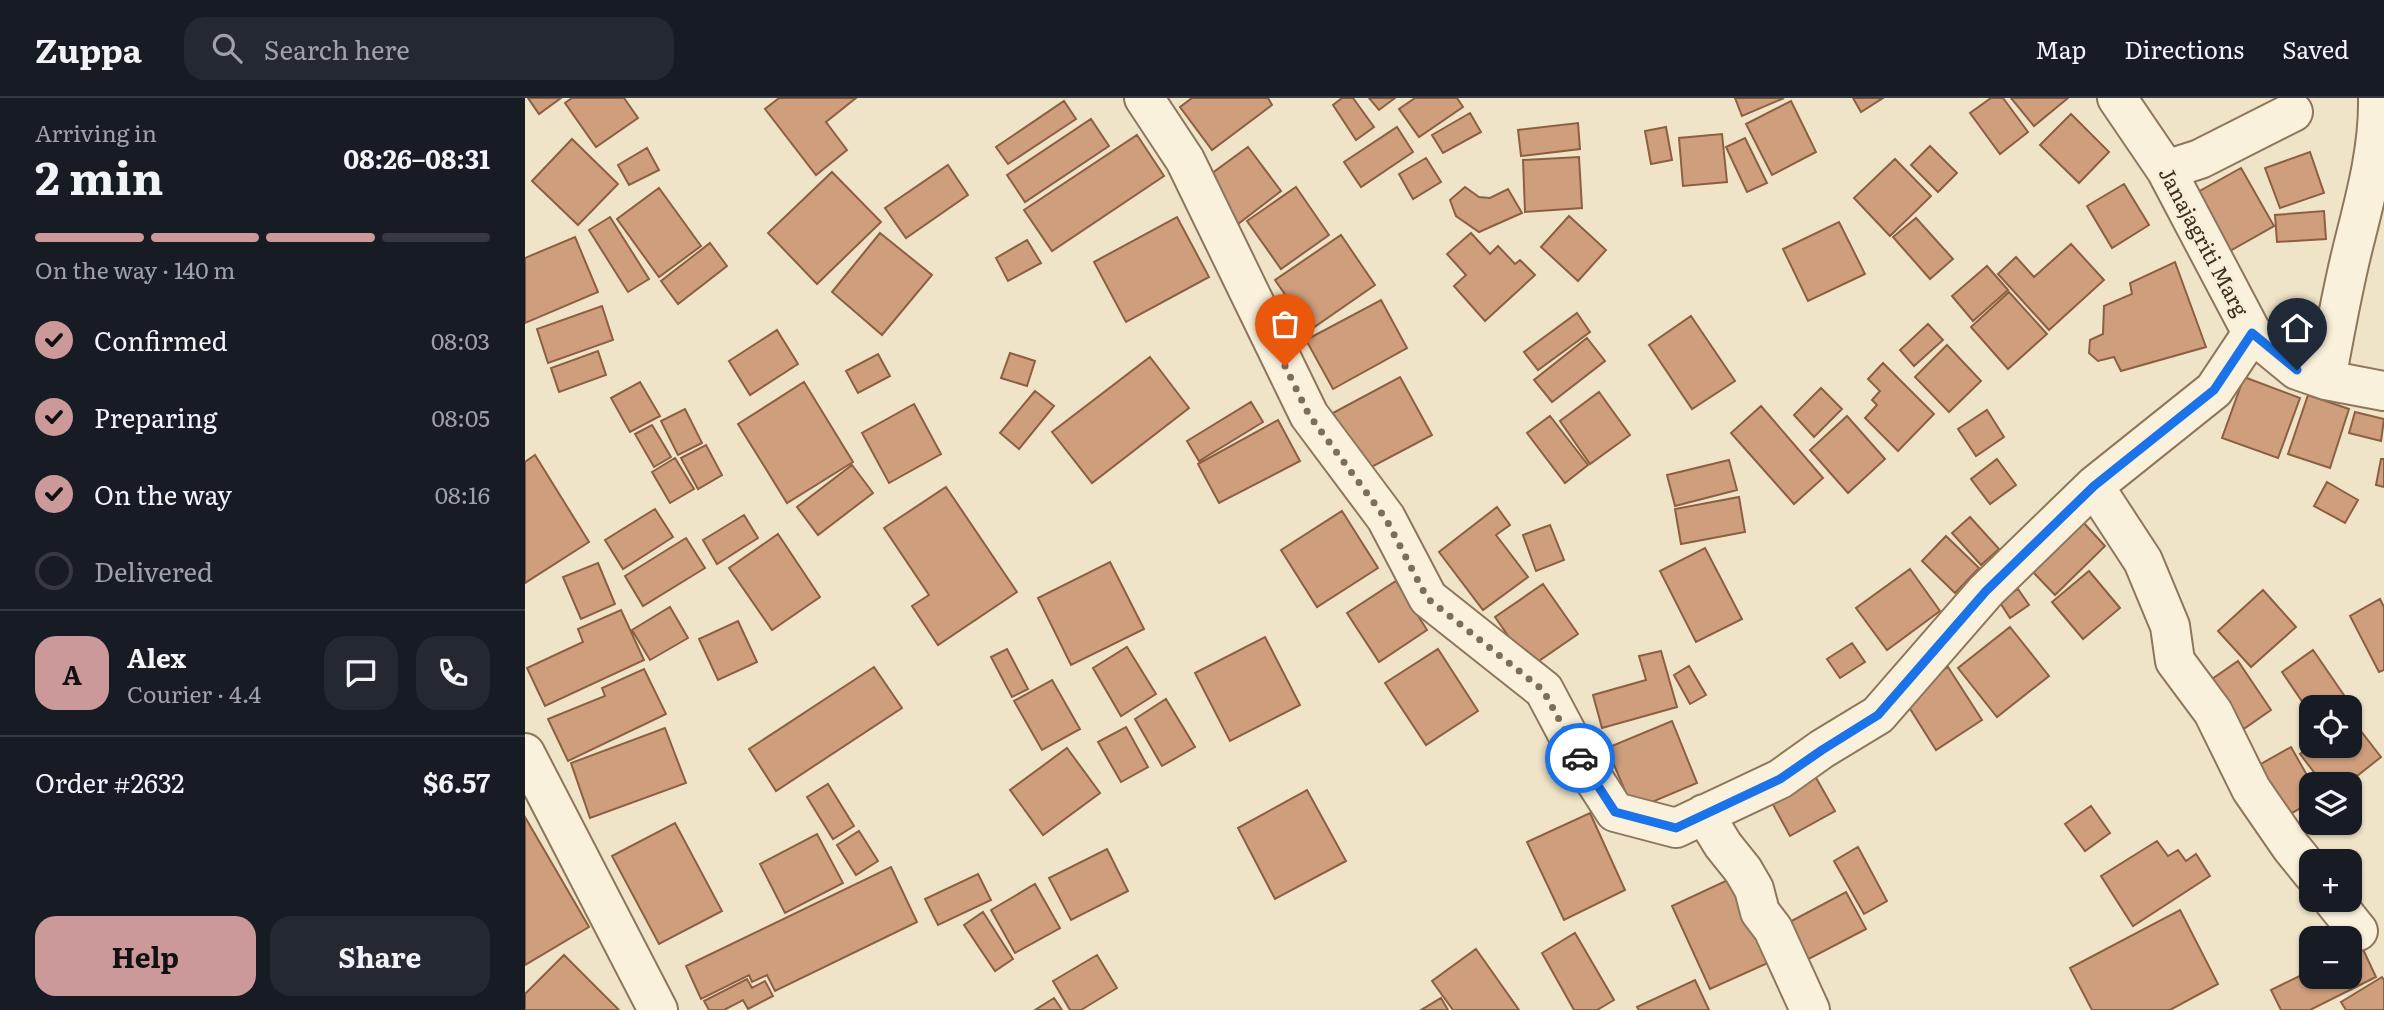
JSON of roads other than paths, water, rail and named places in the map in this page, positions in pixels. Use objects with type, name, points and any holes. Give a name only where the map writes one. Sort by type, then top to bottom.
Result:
[{"type":"street","points":[[1144,98],[1185,160],[1309,415],[1386,519],[1427,598],[1543,690],[1579,756],[1615,812],[1676,828],[1780,779],[1878,715],[1986,591],[2094,486],[2214,390],[2252,333]]},
{"type":"street","name":"Janajagriti Marg","points":[[2117,98],[2166,170],[2252,333],[2297,370],[2326,380],[2384,391]]},
{"type":"street","points":[[2326,380],[2337,317],[2365,200],[2379,122],[2378,98]]},
{"type":"street","points":[[2166,170],[2200,159],[2293,112]]},
{"type":"street","points":[[2094,486],[2143,561],[2170,626],[2175,661],[2213,712],[2251,789],[2299,855]]},
{"type":"street","points":[[525,753],[658,1010]]},
{"type":"street","points":[[1704,814],[1754,890],[1760,912],[1773,929],[1810,1010]]},
{"type":"street","points":[[2343,912],[2354,926]]}]
